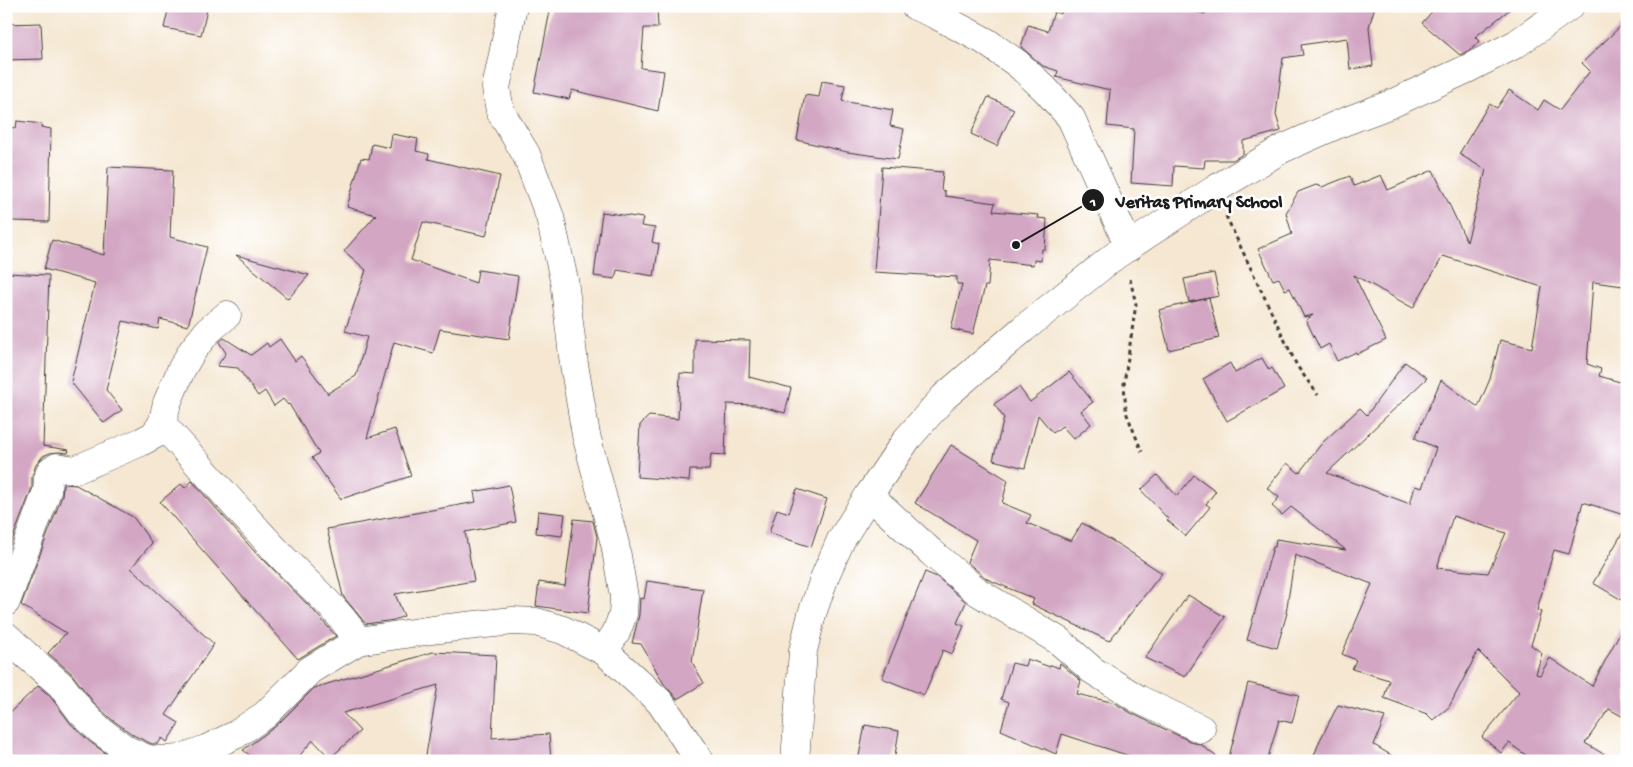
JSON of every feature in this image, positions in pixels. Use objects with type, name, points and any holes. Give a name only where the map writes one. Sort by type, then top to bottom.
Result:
[{"type":"street","points":[[513,6],[496,88],[500,111],[526,154],[550,217],[564,280],[574,364],[586,434],[614,544],[624,597],[623,614],[616,632],[604,651]]},
{"type":"street","points":[[916,6],[985,41],[1018,64],[1045,89],[1071,118],[1123,251]]},
{"type":"street","points":[[795,761],[803,651],[812,614],[825,576],[841,540],[868,495],[907,439],[944,397],[1023,329],[1123,251],[1214,190],[1282,148],[1391,104],[1516,44],[1570,6]]},
{"type":"street","points":[[6,602],[47,491],[51,470],[57,467],[74,470],[106,458],[154,434],[162,424],[167,403],[181,370],[192,351],[208,330],[227,315]]},
{"type":"street","points":[[162,424],[302,579],[327,602],[352,631],[358,641]]},
{"type":"street","points":[[868,495],[978,592],[1059,642],[1092,670],[1138,699],[1201,729]]},
{"type":"street","points":[[6,636],[61,685],[82,713],[102,731],[127,750],[148,759],[164,760],[179,759],[235,735],[265,714],[310,670],[358,641],[513,621],[536,622],[563,630],[604,651],[660,702],[700,761]]},
{"type":"path","points":[[1214,190],[1296,366],[1318,395]]},
{"type":"path","points":[[1123,251],[1136,304],[1124,384],[1126,412],[1142,452]]},
{"type":"building","points":[[169,6],[208,6],[201,35],[164,28]]},
{"type":"building","points":[[551,6],[657,6],[658,28],[644,28],[641,68],[664,71],[658,111],[572,90],[569,99],[534,92]]},
{"type":"building","points":[[1063,6],[1170,6],[1205,14],[1207,6],[1375,6],[1369,27],[1373,66],[1350,69],[1347,38],[1301,45],[1303,55],[1283,58],[1276,115],[1281,131],[1243,141],[1243,154],[1233,160],[1205,160],[1204,168],[1174,166],[1173,186],[1131,183],[1134,129],[1107,126],[1110,90],[1056,77],[1058,71],[1043,66],[1021,47],[1028,25],[1048,31],[1054,12],[1061,14]]},
{"type":"building","points":[[1437,6],[1514,6],[1475,37],[1479,41],[1472,49],[1460,55],[1422,23]]},
{"type":"building","points":[[1627,20],[1627,258],[1623,286],[1593,282],[1587,364],[1601,369],[1599,376],[1627,384],[1627,516],[1583,502],[1569,554],[1554,550],[1537,610],[1541,612],[1531,645],[1542,653],[1536,674],[1540,675],[1550,658],[1592,686],[1627,619],[1627,719],[1609,709],[1585,743],[1615,761],[1534,761],[1509,743],[1501,753],[1482,737],[1519,692],[1478,651],[1449,707],[1433,720],[1427,714],[1384,698],[1389,680],[1352,669],[1356,660],[1342,654],[1372,584],[1295,555],[1287,613],[1277,648],[1247,640],[1276,539],[1346,550],[1291,507],[1282,515],[1272,506],[1279,497],[1267,488],[1287,463],[1299,473],[1322,443],[1360,408],[1367,415],[1405,362],[1427,378],[1327,473],[1410,504],[1415,486],[1422,488],[1436,448],[1415,438],[1441,380],[1478,407],[1490,379],[1500,340],[1532,348],[1542,287],[1443,256],[1413,308],[1354,275],[1386,340],[1337,361],[1329,344],[1320,349],[1306,320],[1313,315],[1304,317],[1290,288],[1285,290],[1279,278],[1273,280],[1258,249],[1292,234],[1286,213],[1298,192],[1316,185],[1322,187],[1350,176],[1354,186],[1381,175],[1388,190],[1433,170],[1467,242],[1486,170],[1459,154],[1489,104],[1497,108],[1509,90],[1538,110],[1544,100],[1560,110],[1590,71],[1582,63]],"holes":[[[1453,516],[1506,533],[1488,573],[1437,568]]]},
{"type":"building","points":[[41,23],[43,59],[6,60],[6,24]]},
{"type":"building","points":[[822,81],[845,85],[842,101],[893,110],[890,126],[904,129],[898,159],[847,152],[797,140],[805,95],[819,97]]},
{"type":"building","points":[[988,97],[1014,109],[997,146],[971,134]]},
{"type":"building","points":[[17,121],[42,124],[41,127],[51,129],[49,222],[10,221],[10,215],[6,214],[6,127],[16,128]]},
{"type":"building","points":[[392,134],[418,139],[416,151],[429,154],[428,159],[500,176],[486,236],[423,222],[411,260],[476,283],[478,270],[518,276],[509,339],[440,329],[433,353],[394,342],[367,438],[395,429],[411,476],[341,499],[312,458],[319,453],[289,404],[283,399],[274,406],[265,391],[258,396],[238,368],[217,366],[226,353],[219,342],[224,338],[251,355],[267,343],[269,347],[280,339],[295,361],[301,356],[328,394],[356,376],[367,337],[345,331],[366,270],[344,251],[376,215],[347,207],[361,158],[369,159],[372,144],[390,148]]},
{"type":"building","points":[[108,167],[173,170],[170,237],[207,247],[188,326],[160,319],[158,329],[123,321],[106,390],[122,410],[104,423],[71,382],[95,283],[44,269],[52,240],[104,255]]},
{"type":"building","points":[[882,167],[943,172],[941,190],[945,191],[945,196],[995,203],[993,211],[1039,215],[1038,218],[1047,219],[1045,249],[1042,249],[1041,261],[1034,260],[1033,265],[990,260],[988,286],[985,286],[973,334],[951,329],[962,284],[957,284],[957,277],[874,272]]},
{"type":"building","points":[[602,212],[643,218],[641,226],[655,228],[652,242],[659,244],[654,276],[617,270],[615,279],[594,276]]},
{"type":"building","points":[[236,255],[309,275],[288,299]]},
{"type":"building","points":[[6,273],[49,275],[43,446],[69,450],[68,453],[50,453],[43,456],[36,465],[32,477],[32,488],[6,556]]},
{"type":"building","points":[[1214,273],[1219,296],[1189,302],[1184,279]]},
{"type":"building","points":[[1209,298],[1219,338],[1169,350],[1159,310]]},
{"type":"building","points":[[695,339],[750,340],[749,377],[791,388],[785,413],[755,405],[727,404],[725,455],[711,454],[709,470],[690,470],[689,481],[637,477],[640,425],[649,416],[678,419],[680,373],[695,374]]},
{"type":"building","points":[[1262,358],[1269,370],[1272,368],[1284,389],[1227,421],[1203,379],[1230,363],[1235,373]]},
{"type":"building","points":[[1069,372],[1093,402],[1081,411],[1091,424],[1074,439],[1062,426],[1053,433],[1038,415],[1025,468],[993,460],[1004,418],[994,404],[1019,387],[1030,402]]},
{"type":"building","points":[[951,445],[1008,480],[1002,503],[1031,515],[1027,523],[1071,541],[1082,523],[1162,573],[1109,641],[1032,604],[1034,599],[987,579],[967,562],[976,540],[915,503]]},
{"type":"building","points":[[1157,475],[1177,496],[1194,475],[1216,491],[1206,504],[1210,507],[1186,536],[1167,520],[1141,490]]},
{"type":"building","points":[[192,481],[262,560],[314,611],[336,636],[298,659],[160,502],[181,484],[185,488]]},
{"type":"building","points":[[63,484],[76,485],[133,517],[152,543],[131,568],[214,644],[166,715],[179,723],[167,742],[162,738],[158,744],[152,744],[135,736],[111,719],[94,703],[71,673],[48,653],[66,633],[21,605],[62,496]]},
{"type":"building","points":[[509,485],[516,522],[465,532],[474,581],[395,594],[404,616],[394,620],[366,624],[343,596],[327,529],[476,502],[474,492]]},
{"type":"building","points":[[797,489],[827,499],[811,547],[769,533],[777,509],[789,513]]},
{"type":"building","points":[[538,511],[565,514],[562,536],[536,533]]},
{"type":"building","points":[[574,519],[593,521],[597,537],[588,613],[536,606],[539,582],[565,586]]},
{"type":"building","points":[[1627,525],[1627,603],[1593,583]]},
{"type":"building","points":[[925,572],[937,577],[966,602],[957,623],[964,626],[952,654],[943,650],[924,695],[882,678]]},
{"type":"building","points":[[647,581],[703,589],[692,662],[704,683],[677,699],[664,684],[641,644],[632,643],[639,615],[640,598],[644,599]]},
{"type":"building","points":[[1188,595],[1225,617],[1185,677],[1145,658]]},
{"type":"building","points":[[433,652],[496,655],[492,738],[549,734],[551,761],[425,761],[438,685],[343,713],[360,731],[330,758],[313,740],[295,761],[257,761],[243,750],[276,726],[314,688]]},
{"type":"building","points":[[1027,659],[1050,667],[1051,665],[1059,668],[1060,663],[1081,681],[1077,694],[1115,703],[1131,713],[1194,743],[1200,744],[1222,761],[1145,761],[1062,734],[1056,754],[1001,730],[1009,702],[1001,699],[1012,663],[1025,666]]},
{"type":"building","points":[[1248,683],[1299,695],[1292,723],[1279,720],[1267,761],[1228,761]]},
{"type":"building","points":[[38,686],[50,696],[71,724],[90,742],[112,758],[110,761],[15,761],[6,753],[6,716]]},
{"type":"building","points":[[1338,705],[1385,717],[1374,745],[1401,761],[1312,761],[1320,740]]},
{"type":"building","points":[[865,725],[899,731],[894,761],[858,761]]},
{"type":"place","name":"Veritas Primary School","points":[[1016,245]]}]
